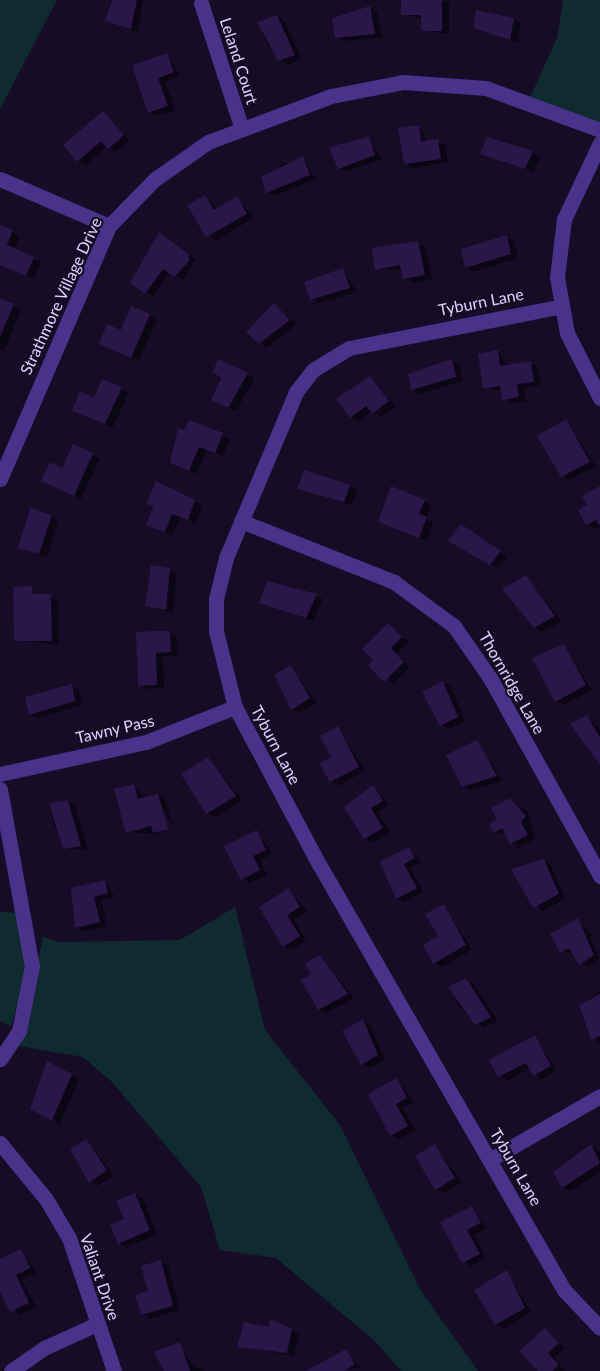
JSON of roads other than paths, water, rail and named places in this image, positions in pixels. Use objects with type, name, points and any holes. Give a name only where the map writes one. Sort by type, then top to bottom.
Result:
[{"type":"street","name":"Leland Court","points":[[201,3],[242,129]]},
{"type":"street","name":"Strathmore Village Drive","points":[[0,478],[109,226],[170,167],[208,142],[331,96],[425,82],[506,93],[600,130]]},
{"type":"street","points":[[600,143],[564,219],[558,307],[600,398]]},
{"type":"street","points":[[0,179],[109,226]]},
{"type":"street","name":"Tyburn Lane","points":[[558,307],[349,348],[326,360],[296,392],[241,521],[216,599],[220,662],[235,707],[319,864],[491,1159],[564,1290],[600,1328]]},
{"type":"street","name":"Thornridge Lane","points":[[241,521],[394,582],[454,626],[490,678],[600,876]]},
{"type":"street","name":"Tawny Pass","points":[[0,774],[146,742],[235,707]]},
{"type":"street","points":[[0,789],[32,966],[19,1031],[0,1059]]},
{"type":"street","points":[[491,1159],[600,1096]]},
{"type":"street","name":"Valiant Drive","points":[[0,1143],[46,1199],[69,1238],[114,1371]]},
{"type":"street","points":[[11,1371],[44,1348],[97,1323]]}]
